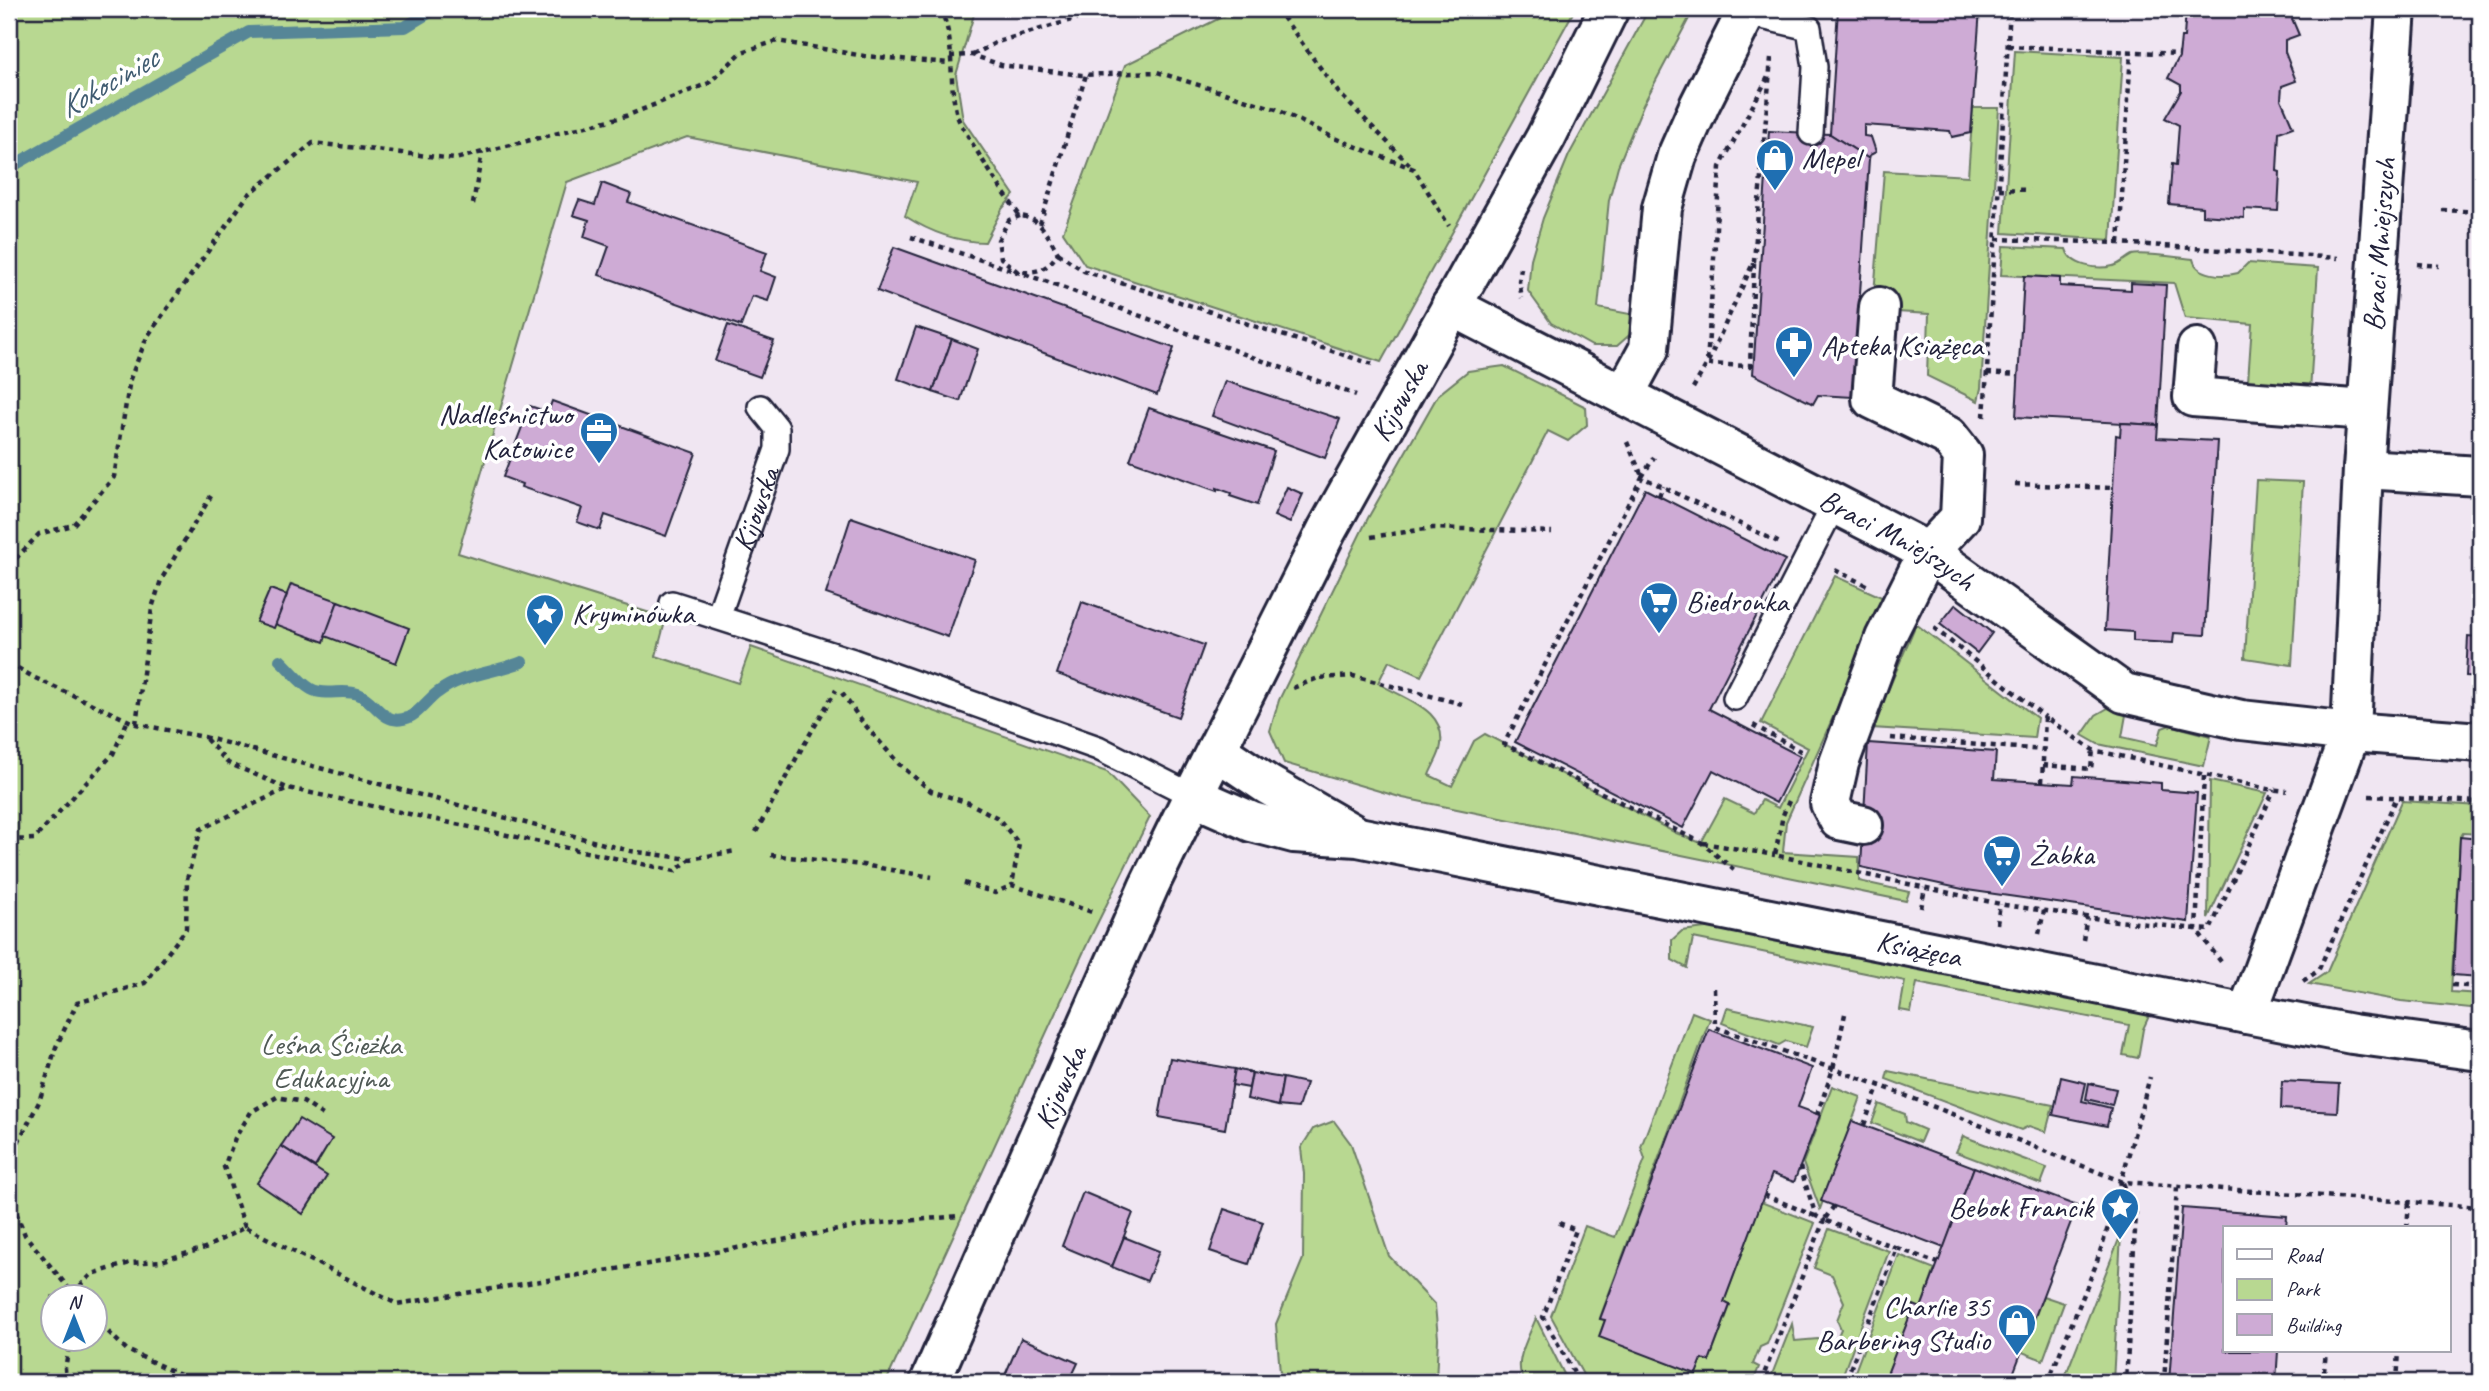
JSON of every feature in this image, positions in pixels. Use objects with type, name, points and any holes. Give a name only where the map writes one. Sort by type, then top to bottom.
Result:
[{"type":"street","name":"Kijowska","points":[[930,1382],[1149,886],[1193,796],[1326,530],[1546,137],[1609,9]]},
{"type":"street","name":"Braci Mniejszych","points":[[2351,732],[2363,469],[2396,9]]},
{"type":"street","points":[[1624,395],[1648,349],[1662,208],[1677,156],[1700,104],[1757,14]]},
{"type":"street","name":"Braci Mniejszych","points":[[1451,306],[1928,552],[2124,694],[2241,720],[2480,742]]},
{"type":"street","points":[[1863,825],[1839,820],[1830,803],[1839,763],[1885,638],[1902,603],[1928,552],[1960,518],[1963,455],[1948,436],[1871,399],[1879,307]]},
{"type":"street","points":[[2197,348],[2193,397],[2367,410]]},
{"type":"street","points":[[2363,469],[2480,475]]},
{"type":"street","points":[[2247,1014],[2351,732]]},
{"type":"street","points":[[1216,750],[1269,785],[1358,837]]},
{"type":"street","points":[[1193,796],[1252,822],[1283,830],[1358,837]]},
{"type":"street","name":"Książęca","points":[[1358,837],[2247,1014],[2352,1034],[2480,1051]]},
{"type":"lane","points":[[1757,14],[1809,28],[1815,67],[1811,133]]},
{"type":"lane","name":"Kijowska","points":[[718,617],[777,449],[777,428],[760,407]]},
{"type":"lane","points":[[1735,698],[1835,503]]},
{"type":"lane","points":[[672,603],[853,661],[1098,748],[1193,796]]},
{"type":"path","points":[[940,9],[949,25],[951,84],[957,117],[1020,216]]},
{"type":"path","points":[[950,57],[972,55],[997,42],[1109,9]]},
{"type":"path","points":[[1277,9],[1338,92],[1414,169],[1450,227]]},
{"type":"path","points":[[1983,428],[2010,9]]},
{"type":"path","points":[[1707,364],[1750,366],[1754,261],[1774,28],[1757,14]]},
{"type":"path","points":[[9,566],[39,534],[74,525],[114,477],[130,379],[147,337],[248,195],[313,143],[455,159],[626,116],[709,83],[742,52],[777,41],[864,57],[950,63]]},
{"type":"path","points":[[2008,46],[2179,54]]},
{"type":"path","points":[[2119,243],[2131,52]]},
{"type":"path","points":[[972,55],[1001,65],[1086,75],[1157,72],[1276,108],[1334,138],[1414,169]]},
{"type":"path","points":[[1707,364],[1720,167],[1770,73]]},
{"type":"path","points":[[1040,224],[1086,75]]},
{"type":"path","points":[[473,204],[482,152]]},
{"type":"path","points":[[1999,189],[2029,190]]},
{"type":"path","points":[[2442,210],[2480,212]]},
{"type":"path","points":[[1058,253],[1049,267],[1033,272],[1018,272],[1001,258],[998,240],[1009,220],[1020,216],[1030,217],[1040,224],[1058,253],[1084,271],[1209,308],[1383,368]]},
{"type":"path","points":[[911,237],[1018,272],[1334,386],[1392,410]]},
{"type":"path","points":[[1996,239],[2119,243],[2438,266]]},
{"type":"path","points":[[1522,261],[1519,281],[1522,298],[1527,305]]},
{"type":"path","points":[[1740,875],[1702,843],[1504,744],[1642,477],[1707,364],[1754,261]]},
{"type":"path","points":[[1987,373],[2018,375]]},
{"type":"path","points":[[1642,477],[1902,603],[2045,717],[2093,750],[2274,790],[2480,802]]},
{"type":"path","points":[[2015,484],[2113,488]]},
{"type":"path","points":[[1659,496],[1663,486]]},
{"type":"path","points":[[136,724],[152,608],[160,580],[211,496]]},
{"type":"path","points":[[1363,538],[1433,528],[1552,532]]},
{"type":"path","points":[[9,663],[35,678],[136,724],[205,737],[630,850],[690,859],[736,851]]},
{"type":"path","points":[[1282,693],[1318,678],[1353,676],[1462,705]]},
{"type":"path","points":[[756,832],[838,687],[860,719],[907,771],[931,791],[969,803],[998,818],[1019,844],[1012,886]]},
{"type":"path","points":[[2042,782],[2045,717]]},
{"type":"path","points":[[9,840],[34,839],[113,754],[128,720]]},
{"type":"path","points":[[205,737],[228,763],[288,788],[675,871],[690,859]]},
{"type":"path","points":[[1881,737],[2044,750]]},
{"type":"path","points":[[2043,765],[2091,769],[2093,750]]},
{"type":"path","points":[[2204,776],[2196,929],[2225,966]]},
{"type":"path","points":[[9,1160],[39,1102],[56,1047],[77,1003],[145,983],[186,929],[187,879],[201,829],[288,788]]},
{"type":"path","points":[[1860,874],[2000,904],[2210,930],[2274,790]]},
{"type":"path","points":[[2297,984],[2318,971],[2397,797]]},
{"type":"path","points":[[1702,843],[1775,855]]},
{"type":"path","points":[[771,855],[863,865],[932,877]]},
{"type":"path","points":[[964,883],[995,893],[1012,886],[1096,913]]},
{"type":"path","points":[[1919,917],[1925,888]]},
{"type":"path","points":[[1995,932],[2000,904]]},
{"type":"path","points":[[2038,940],[2044,911]]},
{"type":"path","points":[[2082,949],[2088,917]]},
{"type":"path","points":[[2452,985],[2480,987]]},
{"type":"path","points":[[1714,988],[1715,1027],[1879,1085],[2123,1182],[2480,1207]]},
{"type":"path","points":[[1817,1115],[1833,1069],[1845,1014]]},
{"type":"path","points":[[2048,1382],[2095,1267],[2123,1182],[2150,1077]]},
{"type":"path","points":[[1864,1125],[1879,1085]]},
{"type":"path","points":[[326,1116],[303,1102],[277,1097],[251,1112],[235,1138],[224,1167],[245,1227],[397,1304],[654,1263],[871,1224],[962,1216]]},
{"type":"path","points":[[1800,1167],[1816,1216]]},
{"type":"path","points":[[2123,1182],[2136,1213],[2126,1382]]},
{"type":"path","points":[[2164,1382],[2177,1186]]},
{"type":"path","points":[[9,1194],[25,1234],[64,1282]]},
{"type":"path","points":[[1764,1195],[1937,1263]]},
{"type":"path","points":[[2407,1226],[2409,1202]]},
{"type":"path","points":[[1761,1382],[1825,1220],[1834,1206]]},
{"type":"path","points":[[1559,1223],[1576,1230],[1543,1318],[1579,1382]]},
{"type":"path","points":[[85,1282],[92,1274],[130,1263],[161,1261],[205,1248],[245,1227]]},
{"type":"path","points":[[1845,1382],[1898,1248]]},
{"type":"path","points":[[108,1332],[127,1350],[193,1381]]},
{"type":"path","points":[[66,1382],[68,1352]]},
{"type":"path","points":[[2323,1382],[2326,1352]]},
{"type":"path","points":[[2397,1382],[2399,1352]]},
{"type":"path","points":[[184,1382],[193,1381]]},
{"type":"green space","name":"Leśna Ścieżka Edukacyjna","points":[[9,9],[1013,9],[975,11],[956,75],[963,120],[1014,195],[1002,209],[985,242],[944,235],[905,216],[917,182],[687,137],[567,182],[458,553],[666,618],[656,656],[738,683],[751,647],[1107,772],[1150,817],[1089,940],[886,1382],[9,1382]]},
{"type":"green space","points":[[1238,9],[1575,9],[1381,362],[1085,265],[1063,232],[1125,65]]},
{"type":"green space","points":[[1649,9],[1694,9],[1643,105],[1618,166],[1609,200],[1598,308],[1630,314],[1634,331],[1617,346],[1592,346],[1551,323],[1528,291],[1531,259],[1543,218],[1569,155]]},
{"type":"green space","points":[[2015,51],[2123,57],[2111,240],[2003,233]]},
{"type":"green space","points":[[1973,108],[1999,108],[1978,401],[1927,376],[1929,314],[1897,312],[1874,294],[1884,171],[1968,176]]},
{"type":"green space","points":[[2003,246],[2066,249],[2079,263],[2100,267],[2116,265],[2132,255],[2144,254],[2193,259],[2200,269],[2219,275],[2238,273],[2248,263],[2318,268],[2310,391],[2214,381],[2248,381],[2252,324],[2185,318],[2174,283],[2001,275]]},
{"type":"green space","points":[[1504,366],[1586,407],[1587,425],[1568,441],[1548,431],[1421,676],[1389,661],[1378,683],[1422,707],[1438,724],[1440,750],[1429,775],[1452,786],[1474,741],[1485,734],[1676,833],[1701,843],[1725,799],[1754,813],[1762,800],[1778,808],[1808,748],[1761,723],[1835,576],[1886,599],[1786,822],[1783,852],[1859,857],[1859,881],[1909,892],[1906,901],[1403,798],[1284,763],[1270,731],[1279,700],[1368,518],[1438,395],[1468,371]]},
{"type":"green space","points":[[2256,480],[2303,482],[2292,665],[2245,658]]},
{"type":"green space","points":[[1916,624],[2037,718],[2034,738],[1872,728]]},
{"type":"green space","points":[[2108,708],[2126,715],[2122,737],[2157,745],[2162,728],[2170,725],[2211,736],[2204,766],[2098,744],[2082,735],[2096,715]]},
{"type":"green space","points":[[2210,781],[2267,793],[2208,918]]},
{"type":"green space","points":[[2402,801],[2480,806],[2480,834],[2463,833],[2460,838],[2451,992],[2480,994],[2480,1009],[2401,1001],[2309,984],[2327,972]]},
{"type":"green space","points":[[1713,927],[2150,1014],[2143,1029],[2138,1058],[2123,1055],[2129,1025],[1917,983],[1911,1012],[1900,1010],[1905,981],[1693,938],[1687,968],[1672,960],[1672,940],[1682,931]]},
{"type":"green space","points":[[1727,1008],[1813,1027],[1806,1047],[1786,1041],[1779,1045],[1722,1023]]},
{"type":"green space","points":[[1692,1012],[1710,1019],[1600,1318],[1605,1320],[1599,1336],[1696,1373],[1702,1359],[1709,1361],[1730,1306],[1724,1302],[1761,1202],[1815,1223],[1767,1344],[1760,1347],[1753,1364],[1759,1367],[1753,1382],[1587,1382],[1551,1316],[1585,1226],[1615,1237],[1645,1159],[1641,1147]]},
{"type":"green space","points":[[1888,1071],[2053,1105],[2046,1132],[2029,1126],[2021,1130],[1886,1079]]},
{"type":"green space","points":[[1832,1086],[1861,1097],[1820,1209],[1803,1163]]},
{"type":"green space","points":[[1879,1104],[1905,1114],[1906,1122],[1925,1130],[1920,1142],[1872,1123]]},
{"type":"green space","points":[[1334,1121],[1351,1144],[1389,1256],[1435,1305],[1438,1338],[1436,1382],[1291,1382],[1280,1373],[1276,1324],[1303,1259],[1304,1174],[1301,1148],[1313,1129]]},
{"type":"green space","points":[[1963,1136],[2047,1168],[2041,1184],[1956,1152]]},
{"type":"green space","points":[[1829,1229],[1889,1251],[1840,1382],[1769,1382],[1792,1324],[1795,1341],[1818,1339],[1834,1345],[1841,1329],[1837,1320],[1844,1302],[1832,1275],[1814,1268]]},
{"type":"green space","points":[[2121,1234],[2113,1382],[2063,1382]]},
{"type":"green space","points":[[1899,1255],[1935,1269],[1921,1308],[1914,1306],[1884,1382],[1851,1382]]},
{"type":"green space","points":[[2043,1296],[2064,1303],[2043,1360],[2022,1352]]},
{"type":"green space","points":[[1536,1318],[1568,1382],[1525,1382],[1521,1375],[1520,1359]]},
{"type":"building","points":[[1838,9],[1980,9],[1971,133],[1952,137],[1950,131],[1864,125],[1864,136],[1871,137],[1876,152],[1870,155],[1869,159],[1830,134]]},
{"type":"building","points":[[2186,9],[2288,9],[2299,35],[2285,40],[2285,52],[2296,81],[2282,86],[2281,99],[2293,127],[2279,132],[2278,211],[2244,209],[2244,218],[2202,215],[2202,207],[2169,204],[2179,125],[2165,118],[2181,91],[2181,85],[2168,78],[2179,57]]},
{"type":"building","points":[[1769,131],[1830,134],[1869,159],[1853,397],[1818,395],[1813,404],[1753,374]]},
{"type":"building","points":[[602,183],[631,194],[628,202],[767,252],[760,271],[776,277],[768,301],[752,296],[741,326],[599,275],[609,246],[584,237],[589,220],[573,215],[579,200],[595,205]]},
{"type":"building","points":[[894,247],[1174,348],[1157,395],[877,291]]},
{"type":"building","points":[[2024,276],[2060,278],[2060,286],[2131,290],[2131,283],[2166,285],[2158,425],[2016,417]]},
{"type":"building","points":[[728,325],[774,341],[760,377],[715,361]]},
{"type":"building","points":[[916,327],[952,339],[933,392],[898,379]]},
{"type":"building","points":[[952,339],[978,349],[960,401],[933,392]]},
{"type":"building","points":[[1225,381],[1340,419],[1325,458],[1212,416]]},
{"type":"building","name":"Nadleśnictwo Katowice","points":[[552,401],[696,453],[666,536],[605,515],[600,530],[577,522],[582,508],[521,487],[522,484],[503,477],[530,406],[548,412]]},
{"type":"building","points":[[1149,408],[1274,451],[1257,505],[1230,496],[1231,493],[1217,488],[1217,491],[1130,460]]},
{"type":"building","points":[[2121,423],[2158,425],[2157,438],[2217,441],[2205,635],[2174,633],[2173,643],[2133,641],[2133,632],[2105,630],[2116,435],[2120,436]]},
{"type":"building","points":[[1287,487],[1303,494],[1290,523],[1274,516]]},
{"type":"building","name":"Biedronka","points":[[1645,489],[1785,560],[1709,709],[1800,756],[1776,803],[1713,770],[1683,828],[1515,742]]},
{"type":"building","points":[[851,517],[975,560],[948,637],[826,594]]},
{"type":"building","points":[[291,584],[338,601],[324,642],[275,624]]},
{"type":"building","points":[[270,589],[287,595],[274,628],[256,622]]},
{"type":"building","points":[[2480,596],[2480,677],[2466,676],[2468,637],[2478,638]]},
{"type":"building","points":[[338,601],[409,628],[396,663],[325,636]]},
{"type":"building","points":[[1082,602],[1204,645],[1178,717],[1057,674]]},
{"type":"building","points":[[1956,604],[1992,633],[1977,653],[1940,624]]},
{"type":"building","points":[[1868,743],[1996,752],[1994,779],[2073,784],[2074,776],[2161,783],[2161,790],[2197,793],[2188,922],[1967,890],[1861,867]]},
{"type":"building","points":[[2460,837],[2480,839],[2480,977],[2453,975]]},
{"type":"building","points":[[1709,1029],[1812,1068],[1798,1107],[1820,1115],[1794,1182],[1772,1174],[1724,1302],[1730,1305],[1709,1361],[1702,1359],[1696,1374],[1599,1337],[1605,1320],[1600,1319]]},
{"type":"building","points":[[1170,1058],[1235,1069],[1225,1129],[1159,1117]]},
{"type":"building","points":[[1235,1069],[1252,1073],[1249,1088],[1232,1085]]},
{"type":"building","points":[[1252,1073],[1283,1078],[1278,1106],[1247,1099]]},
{"type":"building","points":[[2061,1077],[2086,1083],[2082,1101],[2111,1108],[2107,1126],[2053,1115]]},
{"type":"building","points":[[1283,1078],[1306,1083],[1298,1108],[1278,1106]]},
{"type":"building","points":[[2282,1081],[2339,1084],[2337,1112],[2281,1109]]},
{"type":"building","points":[[2089,1083],[2116,1089],[2112,1105],[2086,1099]]},
{"type":"building","points":[[299,1119],[332,1139],[315,1167],[281,1146]]},
{"type":"building","points":[[1852,1121],[1974,1167],[1944,1248],[1821,1201]]},
{"type":"building","points":[[281,1146],[327,1176],[303,1214],[257,1183]]},
{"type":"building","points":[[1974,1167],[2077,1206],[2010,1382],[1884,1382],[1914,1305],[1921,1308]]},
{"type":"building","points":[[1083,1192],[1133,1213],[1112,1267],[1062,1246]]},
{"type":"building","points":[[2182,1208],[2287,1216],[2286,1226],[2223,1226],[2223,1352],[2278,1352],[2276,1382],[2169,1382]]},
{"type":"building","points":[[1224,1209],[1263,1222],[1249,1264],[1210,1251]]},
{"type":"building","points":[[1124,1237],[1159,1251],[1147,1281],[1112,1267]]},
{"type":"building","points":[[1021,1338],[1078,1363],[1069,1382],[1002,1382]]},
{"type":"waterway","name":"Kokociniec","points":[[9,168],[249,32],[405,27],[435,9]]},
{"type":"waterway","points":[[280,660],[311,689],[358,694],[384,715],[396,720],[413,715],[437,693],[456,682],[522,662]]},
{"type":"place","name":"Mepel","points":[[1775,192]]},
{"type":"place","name":"Apteka Książęca","points":[[1794,379]]},
{"type":"place","name":"Nadleśnictwo Katowice","points":[[599,465]]},
{"type":"place","name":"Biedronka","points":[[1659,635]]},
{"type":"place","name":"Kryminówka","points":[[545,647]]},
{"type":"place","name":"Żabka","points":[[2002,888]]},
{"type":"place","name":"Bebok Francik","points":[[2120,1241]]},
{"type":"place","name":"Charlie 35 Barbering Studio","points":[[2017,1357]]}]
